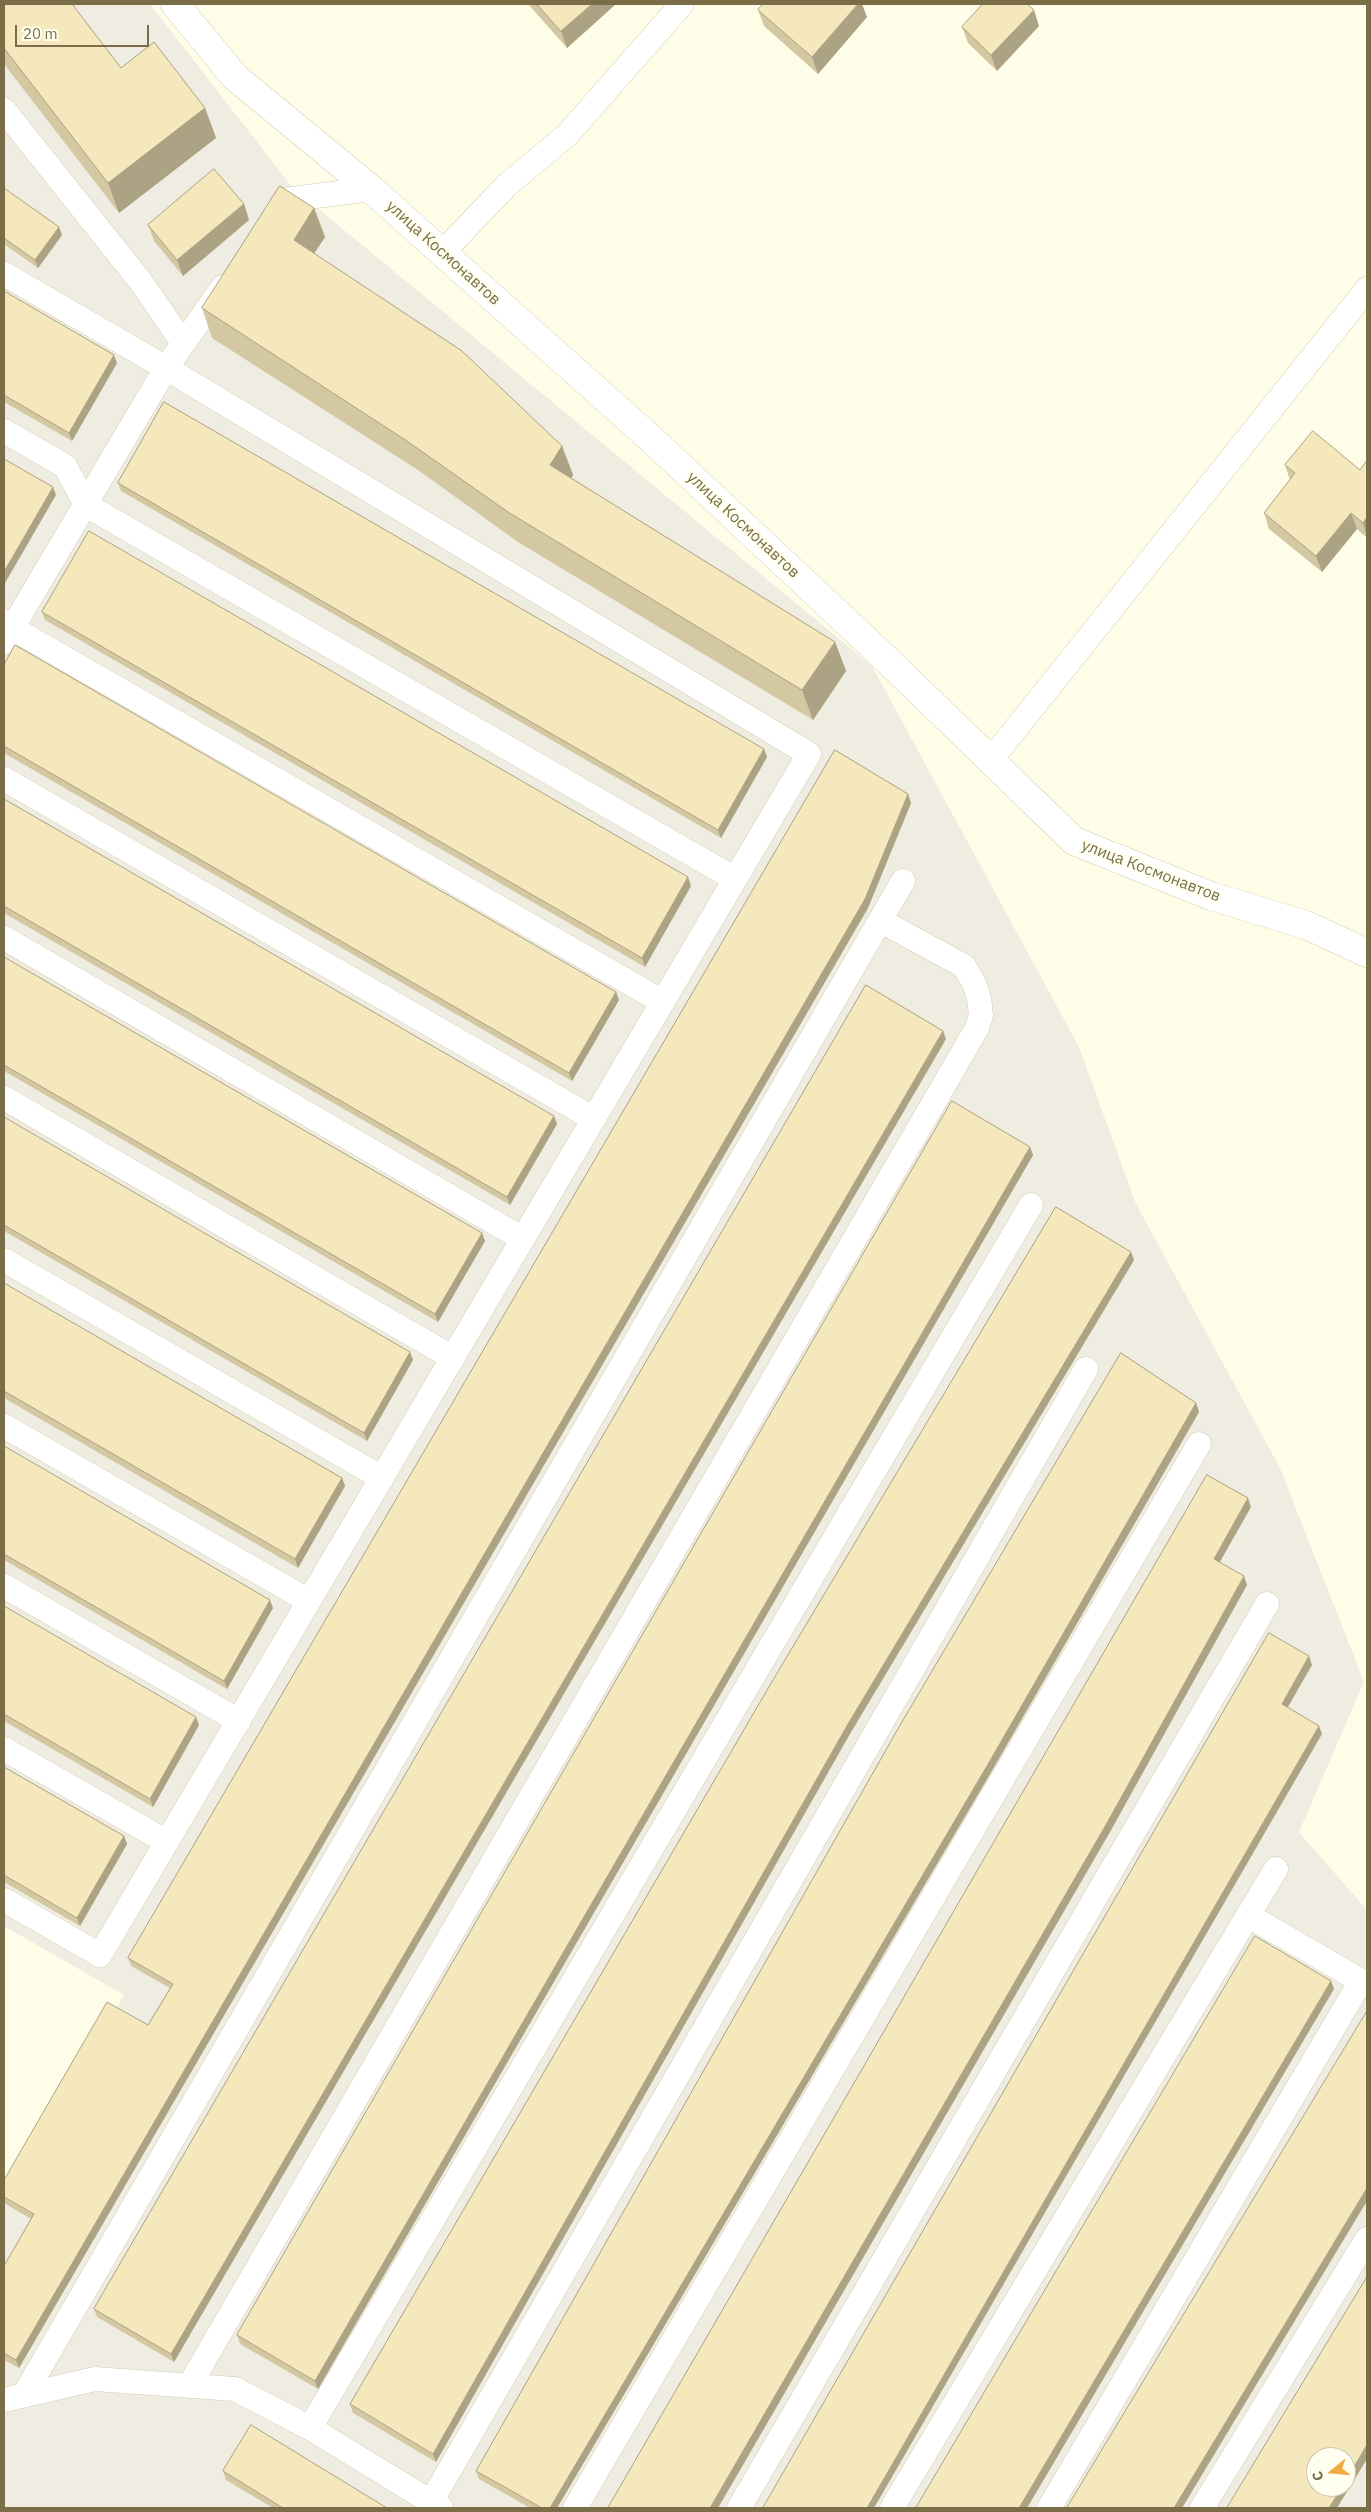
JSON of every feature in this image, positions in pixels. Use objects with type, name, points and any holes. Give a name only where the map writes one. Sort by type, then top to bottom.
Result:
[{"type":"street","name":"улица Космонавтов","points":[[175,4],[235,77],[371,189],[649,437],[883,656],[1074,841],[1211,896],[1306,925],[1367,953]]},
{"type":"lane","points":[[443,252],[506,186],[567,135],[682,4]]},
{"type":"lane","points":[[4,110],[141,282],[183,343]]},
{"type":"lane","points":[[262,232],[284,200],[371,189]]},
{"type":"lane","points":[[234,271],[166,368],[86,505],[7,631],[663,1002]]},
{"type":"lane","points":[[4,274],[166,368],[809,754],[100,1955],[4,1900]]},
{"type":"lane","points":[[990,761],[1367,289]]},
{"type":"lane","points":[[4,431],[64,466],[86,505],[736,879]]},
{"type":"lane","points":[[4,779],[594,1119]]},
{"type":"lane","points":[[14,2398],[903,881]]},
{"type":"lane","points":[[189,2386],[977,1028],[981,1015],[979,998],[974,983],[964,966],[881,921]]},
{"type":"lane","points":[[4,938],[523,1239]]},
{"type":"lane","points":[[4,1098],[453,1358]]},
{"type":"lane","points":[[310,2428],[1031,1205]]},
{"type":"lane","points":[[4,1260],[382,1478]]},
{"type":"lane","points":[[14,2398],[95,2379],[235,2389],[310,2428],[436,2505],[1086,1370]]},
{"type":"lane","points":[[4,1426],[309,1601]]},
{"type":"lane","points":[[575,2508],[1199,1444]]},
{"type":"lane","points":[[4,1586],[238,1721]]},
{"type":"lane","points":[[739,2508],[1267,1604]]},
{"type":"lane","points":[[4,1749],[167,1842]]},
{"type":"lane","points":[[892,2508],[1276,1869]]},
{"type":"lane","points":[[1049,2508],[1361,1981],[1249,1916]]},
{"type":"lane","points":[[1202,2508],[1367,2239]]},
{"type":"shaded area","points":[[4,4],[150,4],[292,187],[872,666],[1079,1047],[1136,1204],[1280,1468],[1364,1682],[1299,1832],[1367,1910],[1367,2508],[4,2508],[4,2198],[124,1995],[4,1926]]},
{"type":"building","points":[[4,4],[72,4],[121,68],[154,42],[205,108],[108,183],[4,48]]},
{"type":"building","points":[[537,4],[592,4],[561,31]]},
{"type":"building","points":[[763,4],[858,4],[812,57],[758,10]]},
{"type":"building","points":[[983,4],[1027,4],[1034,10],[991,55],[962,27]]},
{"type":"building","points":[[214,169],[244,204],[177,260],[148,225]]},
{"type":"building","points":[[280,186],[314,208],[294,240],[462,351],[562,446],[550,465],[835,642],[802,690],[508,512],[407,441],[202,308]]},
{"type":"building","points":[[4,188],[59,227],[35,260],[4,238]]},
{"type":"building","points":[[4,291],[114,355],[69,433],[4,395]]},
{"type":"building","points":[[164,402],[764,749],[718,830],[118,483]]},
{"type":"building","points":[[1313,431],[1360,470],[1367,460],[1367,517],[1363,523],[1351,513],[1316,556],[1264,513],[1295,473],[1285,465]]},
{"type":"building","points":[[4,459],[53,487],[4,572]]},
{"type":"building","points":[[89,531],[688,877],[642,958],[42,612]]},
{"type":"building","points":[[15,645],[616,992],[569,1073],[4,746],[4,665]]},
{"type":"building","points":[[835,750],[908,794],[865,899],[16,2360],[4,2353],[4,2266],[34,2214],[4,2197],[4,2180],[107,2002],[148,2025],[173,1984],[128,1958]]},
{"type":"building","points":[[4,799],[554,1116],[507,1197],[4,906]]},
{"type":"building","points":[[4,957],[482,1233],[435,1314],[4,1065]]},
{"type":"building","points":[[866,985],[943,1031],[171,2354],[94,2309]]},
{"type":"building","points":[[952,1101],[1030,1147],[315,2381],[237,2335]]},
{"type":"building","points":[[4,1117],[410,1352],[364,1433],[4,1225]]},
{"type":"building","points":[[1056,1207],[1131,1252],[848,1724],[433,2454],[350,2404],[773,1680]]},
{"type":"building","points":[[4,1283],[342,1478],[295,1559],[4,1391]]},
{"type":"building","points":[[1121,1353],[1196,1403],[987,1766],[550,2508],[542,2508],[476,2471],[903,1720]]},
{"type":"building","points":[[4,1446],[270,1600],[224,1681],[4,1554]]},
{"type":"building","points":[[1207,1475],[1248,1498],[1214,1559],[1244,1576],[1107,1823],[710,2508],[608,2508]]},
{"type":"building","points":[[4,1606],[196,1717],[150,1799],[4,1714]]},
{"type":"building","points":[[1269,1633],[1309,1656],[1282,1704],[1319,1726],[867,2508],[763,2508]]},
{"type":"building","points":[[4,1767],[124,1836],[77,1918],[4,1875]]},
{"type":"building","points":[[1255,1936],[1331,1981],[1019,2508],[916,2508]]},
{"type":"building","points":[[1367,2011],[1367,2188],[1174,2508],[1067,2508]]},
{"type":"building","points":[[1367,2277],[1367,2445],[1356,2463],[1356,2447],[1306,2447],[1306,2497],[1336,2497],[1329,2508],[1227,2508]]},
{"type":"building","points":[[251,2425],[387,2508],[283,2508],[223,2471]]}]
